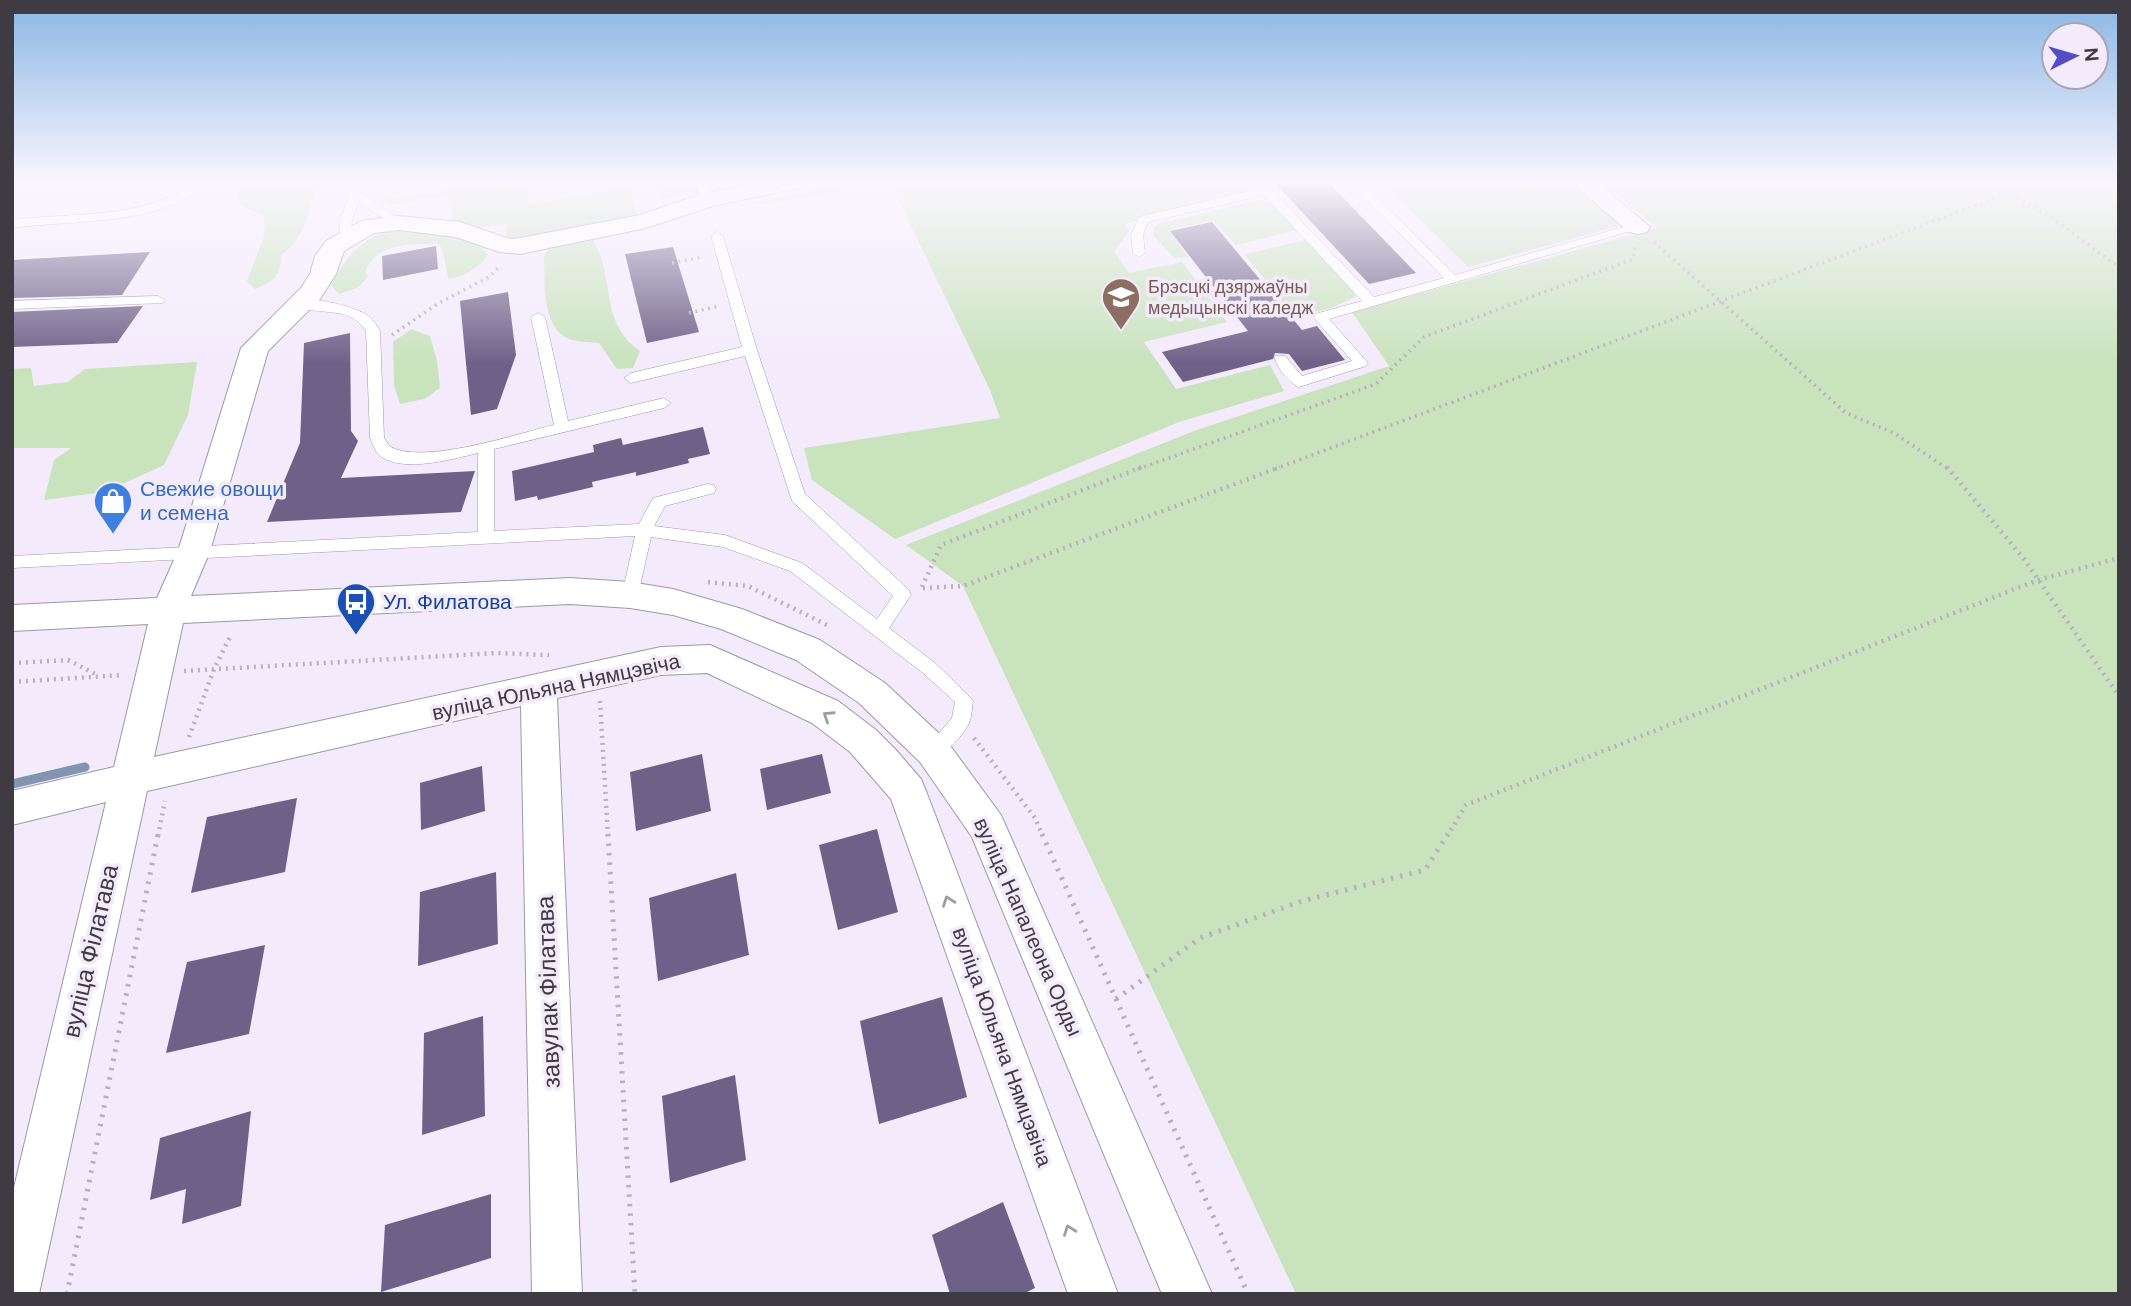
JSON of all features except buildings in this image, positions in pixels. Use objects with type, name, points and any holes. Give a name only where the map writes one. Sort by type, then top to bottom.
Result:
[{"type":"street","name":"вуліца Філатава","points":[[14,1294],[169,609],[194,551],[255,348],[319,283],[328,256],[340,243]]},
{"type":"street","points":[[497,243],[508,247],[535,243]]},
{"type":"street","name":"вуліца Напалеона Орды","points":[[169,609],[570,591],[630,595],[673,602],[730,618],[808,650],[872,693],[933,751],[988,827],[1187,1294]]},
{"type":"street","points":[[12,618],[169,609]]},
{"type":"street","name":"вуліца Юльяна Нямцэвіча","points":[[12,808],[125,795],[543,686],[661,661],[710,659],[825,712],[883,761],[907,791],[1093,1294]]},
{"type":"street","name":"завулак Філатава","points":[[543,686],[556,1294]]},
{"type":"lane","points":[[719,243],[750,350],[798,497],[903,595],[878,631]]},
{"type":"lane","points":[[1138,243],[1139,253]]},
{"type":"lane","points":[[1316,243],[1371,302]]},
{"type":"lane","points":[[1416,243],[1452,279]]},
{"type":"lane","points":[[1280,359],[1299,382],[1361,363],[1320,317],[1581,243]]},
{"type":"lane","points":[[12,306],[158,300]]},
{"type":"lane","points":[[300,303],[363,316],[373,331],[377,438],[385,455],[394,458],[418,458],[486,446],[664,403]]},
{"type":"lane","points":[[538,317],[562,428]]},
{"type":"lane","points":[[631,378],[750,350]]},
{"type":"lane","points":[[486,446],[486,537]]},
{"type":"lane","points":[[630,595],[645,530],[659,502],[708,489]]},
{"type":"lane","points":[[12,562],[645,530],[725,541],[796,567],[929,668],[964,700],[961,721],[933,751]]},
{"type":"path","points":[[897,645],[941,545],[1165,458],[1376,384],[1423,337],[1633,259],[1636,243]]},
{"type":"path","points":[[1656,243],[1846,413],[1894,433],[1947,467],[2038,580],[2119,696]]},
{"type":"path","points":[[922,588],[962,586],[1873,243]]},
{"type":"path","points":[[2086,243],[2119,267]]},
{"type":"path","points":[[374,348],[439,303],[489,277],[520,246]]},
{"type":"path","points":[[672,263],[722,252]]},
{"type":"path","points":[[689,313],[736,303]]},
{"type":"path","points":[[1116,999],[1200,938],[1303,901],[1425,870],[1466,805],[2038,580],[2119,558]]},
{"type":"path","points":[[12,682],[496,653],[543,686],[599,699],[613,695]]},
{"type":"path","points":[[12,663],[68,660],[100,676]]},
{"type":"path","points":[[599,699],[635,1294]]},
{"type":"path","points":[[961,721],[1035,818],[1248,1294]]},
{"type":"path","points":[[66,1294],[166,799],[125,795]]},
{"type":"green space","points":[[262,243],[293,243],[281,255],[280,268],[272,280],[255,289],[247,281]]},
{"type":"green space","points":[[363,243],[476,243],[488,255],[476,268],[449,279],[439,244],[396,247],[386,250],[370,262],[365,272],[368,276],[359,287],[339,294],[331,285]]},
{"type":"green space","points":[[594,243],[600,254],[618,327],[640,351],[633,368],[617,369],[599,343],[572,340],[562,335],[555,327],[545,291],[544,256],[549,249]]},
{"type":"green space","points":[[919,243],[1120,243],[1114,252],[1129,273],[1182,262],[1227,322],[1144,342],[1176,389],[1270,365],[1284,391],[1179,422],[895,539],[812,480],[804,448],[1000,418],[990,390]]},
{"type":"green space","points":[[1160,243],[1178,243],[1188,257],[1174,258]]},
{"type":"green space","points":[[1294,243],[1310,243],[1353,288],[1355,297],[1331,308],[1295,317],[1244,254]]},
{"type":"green space","points":[[1444,243],[1556,243],[1468,267]]},
{"type":"green space","points":[[1603,243],[2119,243],[2119,1294],[1296,1294],[963,586],[906,545],[1194,431],[1389,366],[1352,312]]},
{"type":"green space","points":[[411,329],[430,336],[437,361],[440,388],[424,399],[400,404],[394,385],[393,342]]},
{"type":"green space","points":[[197,362],[188,415],[164,465],[105,492],[44,500],[54,460],[71,448],[12,448],[12,369],[31,368],[34,386],[68,382],[85,369]]},
{"type":"waterway","points":[[12,784],[85,767]]},
{"type":"place","name":"Брэсцкі дзяржаўны медыцынскі каледж","points":[[1121,331]]},
{"type":"place","name":"Свежие овощи и семена","points":[[113,535]]},
{"type":"place","name":"Ул. Филатова","points":[[356,636]]}]
